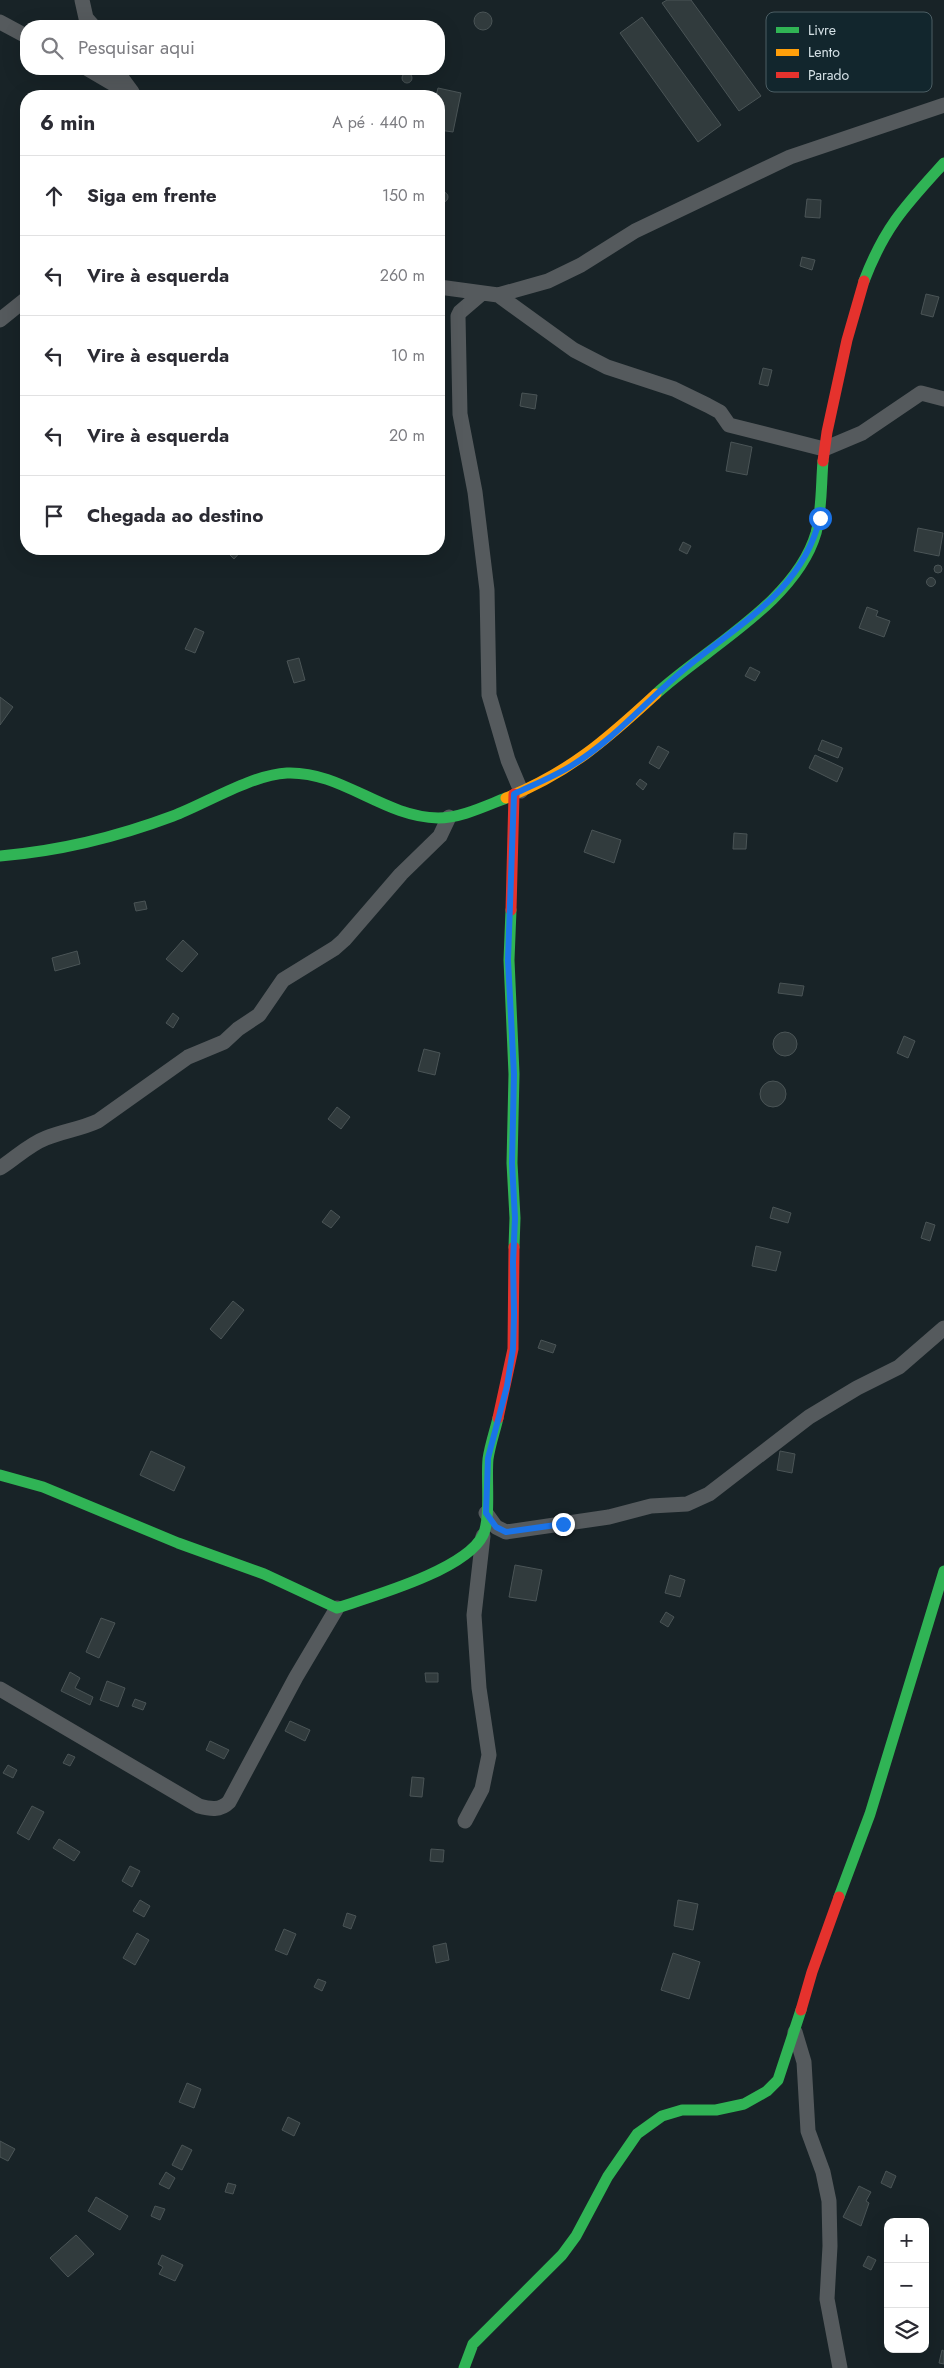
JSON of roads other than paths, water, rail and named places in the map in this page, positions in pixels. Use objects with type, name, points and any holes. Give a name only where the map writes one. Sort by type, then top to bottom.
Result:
[{"type":"street","points":[[82,0],[88,20]]},
{"type":"street","points":[[0,22],[20,33]]},
{"type":"street","points":[[98,75],[124,90]]},
{"type":"street","points":[[119,75],[130,90]]},
{"type":"street","points":[[445,288],[498,295],[548,280],[581,265],[635,231],[790,157],[944,105]]},
{"type":"street","points":[[0,856],[86,843],[176,814],[247,783],[266,777],[295,772],[306,772],[357,790],[416,817],[449,817],[517,793],[572,765],[595,748],[686,667],[759,610],[806,558],[817,528],[824,449],[854,310],[876,252],[887,229],[901,210],[944,163]]},
{"type":"street","points":[[465,1821],[482,1789],[489,1755],[479,1688],[474,1615],[486,1513],[488,1458],[507,1386],[513,1349],[514,1314],[513,1262],[515,1218],[512,1163],[514,1074],[508,960],[517,793],[489,695],[484,566],[475,492],[460,414],[458,316],[460,312],[482,294]]},
{"type":"street","points":[[498,295],[574,350],[607,367],[674,389],[720,412],[729,425],[824,449],[862,433],[921,393],[944,399]]},
{"type":"street","points":[[0,320],[20,304]]},
{"type":"street","points":[[0,1168],[29,1146],[46,1138],[85,1127],[98,1121],[188,1057],[224,1042],[238,1029],[259,1015],[283,980],[335,948],[344,940],[400,874],[440,836],[449,817]]},
{"type":"street","points":[[0,1689],[199,1806],[217,1809],[229,1802],[296,1677],[337,1608],[404,1586],[437,1572],[465,1554],[483,1535],[608,1516],[651,1506],[687,1504],[697,1500],[709,1494],[809,1417],[857,1388],[899,1368],[944,1328]]},
{"type":"street","points":[[0,1475],[43,1487],[178,1543],[264,1574],[337,1608]]},
{"type":"street","points":[[486,1513],[496,1527],[506,1532]]},
{"type":"street","points":[[464,2368],[473,2344],[562,2255],[576,2236],[608,2176],[637,2134],[662,2116],[682,2110],[716,2110],[744,2104],[767,2091],[778,2080],[795,2032],[812,1972],[870,1814],[944,1571]]},
{"type":"street","points":[[795,2032],[804,2062],[808,2131],[823,2172],[829,2201],[830,2246],[827,2299],[840,2368]]}]
